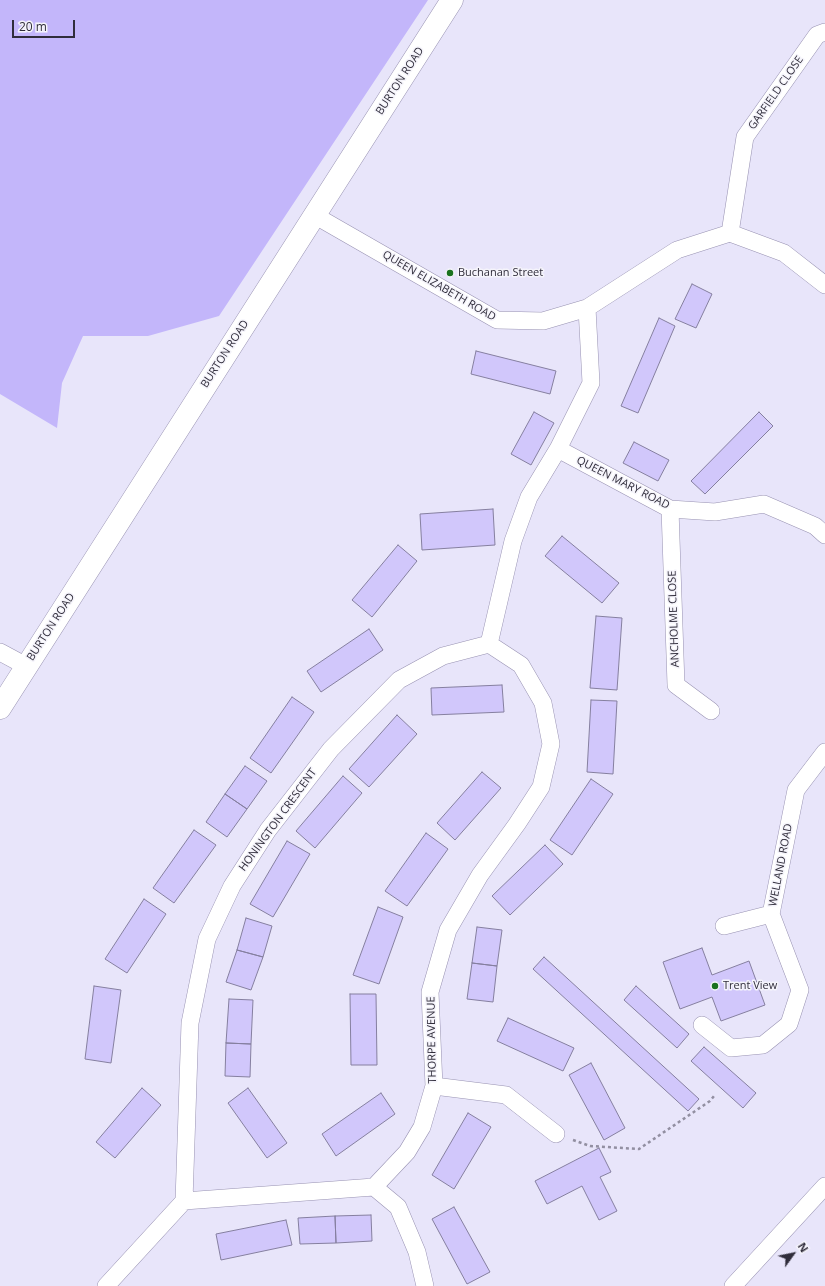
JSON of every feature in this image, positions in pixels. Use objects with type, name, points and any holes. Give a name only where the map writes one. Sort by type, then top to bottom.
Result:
[{"type":"main road","name":"BURTON ROAD","points":[[0,708],[452,0]]},
{"type":"street","name":"GARFIELD CLOSE","points":[[730,233],[745,137],[817,35],[825,32]]},
{"type":"street","name":"QUEEN ELIZABETH ROAD","points":[[314,215],[497,320],[543,321],[587,308],[677,250],[730,233]]},
{"type":"street","points":[[730,233],[784,253],[825,285]]},
{"type":"street","points":[[489,644],[512,541],[529,497],[558,449],[591,383],[587,308]]},
{"type":"street","name":"QUEEN MARY ROAD","points":[[558,449],[670,509],[715,512],[764,504],[815,526],[825,535]]},
{"type":"street","name":"ANCHOLME CLOSE","points":[[670,509],[676,685],[711,711]]},
{"type":"street","name":"THORPE AVENUE","points":[[374,1186],[407,1152],[422,1127],[434,1086],[430,992],[448,930],[480,875],[517,824],[541,787],[551,744],[543,703],[521,665],[489,644]]},
{"type":"street","name":"HONINGTON CRESCENT","points":[[184,1201],[190,1023],[207,939],[232,886],[268,830],[331,749],[399,680],[442,656],[489,644]]},
{"type":"street","points":[[0,652],[26,666]]},
{"type":"street","name":"WELLAND ROAD","points":[[702,1025],[731,1048],[763,1045],[789,1024],[800,990],[771,914],[796,790],[825,752]]},
{"type":"street","points":[[724,926],[771,914]]},
{"type":"street","points":[[434,1086],[506,1095],[556,1134]]},
{"type":"street","points":[[106,1286],[184,1201],[374,1186],[398,1207],[417,1252],[426,1286]]},
{"type":"street","points":[[733,1286],[825,1186]]},
{"type":"path","points":[[556,1134],[590,1146],[639,1149],[710,1101],[714,1096]]},
{"type":"shaded area","points":[[0,0],[428,0],[219,316],[148,336],[83,336],[62,383],[57,428],[0,394]]},
{"type":"building","points":[[692,284],[712,294],[696,328],[675,319]]},
{"type":"building","points":[[659,318],[675,326],[638,413],[621,406]]},
{"type":"building","points":[[476,351],[556,371],[550,394],[471,374]]},
{"type":"building","points":[[534,412],[554,423],[531,465],[511,454]]},
{"type":"building","points":[[759,412],[773,426],[705,494],[691,481]]},
{"type":"building","points":[[634,442],[669,460],[658,481],[623,463]]},
{"type":"building","points":[[493,509],[495,545],[422,550],[420,514]]},
{"type":"building","points":[[562,536],[619,583],[602,603],[545,556]]},
{"type":"building","points":[[398,545],[417,561],[372,617],[352,600]]},
{"type":"building","points":[[596,616],[622,618],[617,690],[590,688]]},
{"type":"building","points":[[369,629],[383,650],[321,692],[307,671]]},
{"type":"building","points":[[502,685],[504,712],[432,715],[431,688]]},
{"type":"building","points":[[292,697],[314,712],[271,773],[250,758]]},
{"type":"building","points":[[591,700],[617,701],[613,774],[587,772]]},
{"type":"building","points":[[397,715],[417,734],[369,787],[349,769]]},
{"type":"building","points":[[245,766],[267,781],[247,809],[225,794]]},
{"type":"building","points":[[482,772],[501,788],[455,840],[437,823]]},
{"type":"building","points":[[343,776],[362,793],[315,848],[296,831]]},
{"type":"building","points":[[591,779],[613,794],[572,855],[550,840]]},
{"type":"building","points":[[225,794],[247,809],[227,837],[206,822]]},
{"type":"building","points":[[194,830],[216,845],[174,903],[153,888]]},
{"type":"building","points":[[426,833],[448,849],[407,906],[385,891]]},
{"type":"building","points":[[287,841],[310,854],[273,917],[250,904]]},
{"type":"building","points":[[545,845],[563,864],[510,915],[492,896]]},
{"type":"building","points":[[144,899],[166,914],[127,973],[105,959]]},
{"type":"building","points":[[378,907],[403,917],[379,984],[353,975]]},
{"type":"building","points":[[246,918],[272,926],[263,957],[237,950]]},
{"type":"building","points":[[477,927],[502,930],[497,966],[472,963]]},
{"type":"building","name":"Trent View","points":[[702,948],[712,975],[749,961],[765,1005],[721,1021],[712,997],[680,1009],[663,962]]},
{"type":"building","points":[[237,950],[263,957],[251,990],[226,982]]},
{"type":"building","points":[[544,957],[699,1099],[688,1111],[533,969]]},
{"type":"building","points":[[472,963],[497,966],[493,1002],[467,999]]},
{"type":"building","points":[[94,986],[121,990],[111,1063],[85,1059]]},
{"type":"building","points":[[636,986],[689,1034],[677,1048],[624,1000]]},
{"type":"building","points":[[350,994],[376,994],[377,1065],[351,1065]]},
{"type":"building","points":[[229,999],[253,1000],[251,1044],[226,1043]]},
{"type":"building","points":[[508,1018],[574,1048],[563,1071],[497,1041]]},
{"type":"building","points":[[226,1043],[251,1044],[250,1077],[225,1076]]},
{"type":"building","points":[[704,1047],[756,1093],[743,1108],[691,1061]]},
{"type":"building","points":[[591,1063],[625,1128],[604,1140],[569,1075]]},
{"type":"building","points":[[142,1088],[161,1105],[115,1158],[96,1142]]},
{"type":"building","points":[[248,1088],[287,1143],[267,1158],[228,1103]]},
{"type":"building","points":[[381,1093],[395,1114],[336,1156],[322,1134]]},
{"type":"building","points":[[468,1113],[491,1127],[454,1189],[432,1175]]},
{"type":"building","points":[[599,1148],[611,1172],[600,1177],[617,1211],[599,1220],[582,1186],[547,1204],[535,1181]]},
{"type":"building","points":[[454,1207],[490,1272],[467,1284],[432,1219]]},
{"type":"building","points":[[371,1215],[372,1241],[336,1243],[335,1216]]},
{"type":"building","points":[[335,1216],[336,1243],[300,1244],[298,1218]]},
{"type":"building","points":[[286,1220],[292,1245],[221,1260],[216,1234]]},
{"type":"place","name":"Buchanan Street","points":[[450,273]]},
{"type":"place","name":"Trent View","points":[[715,986]]}]
